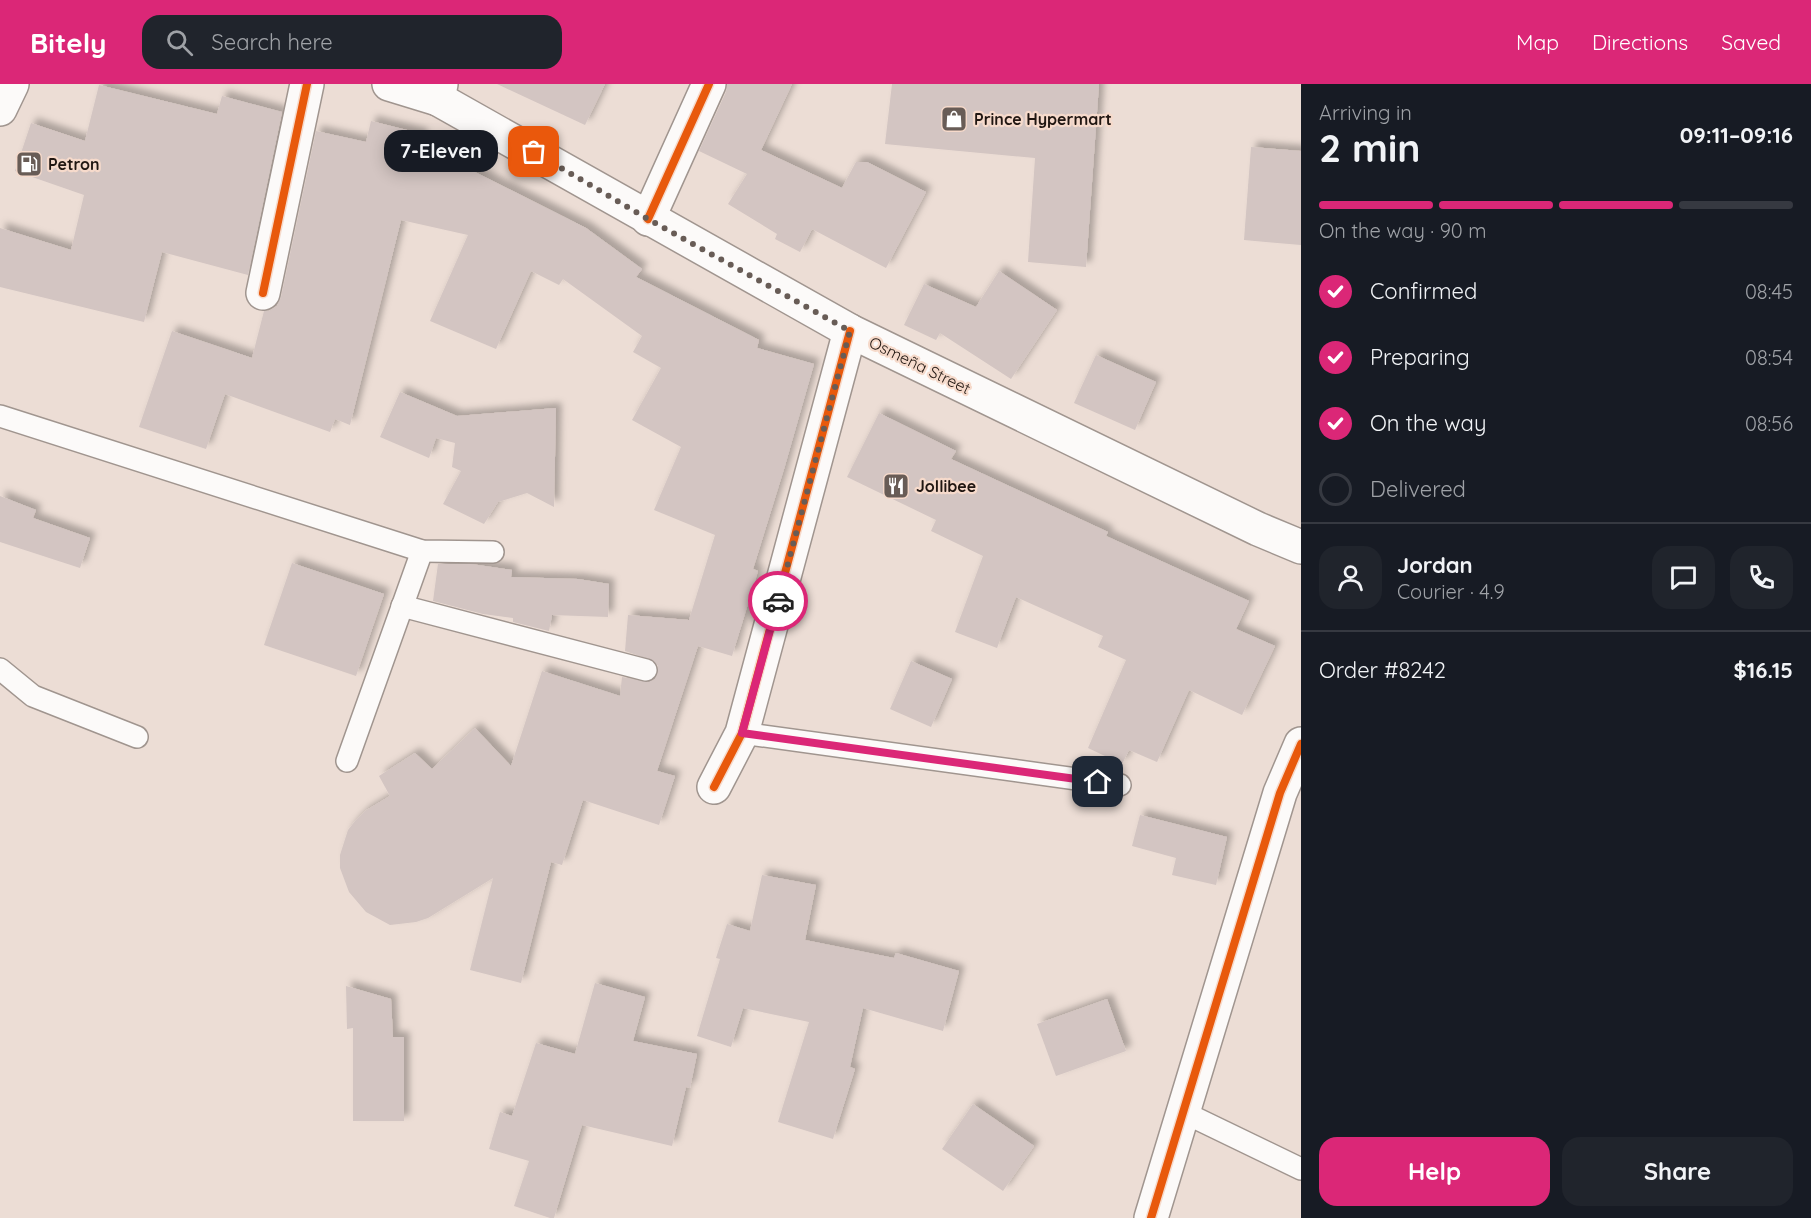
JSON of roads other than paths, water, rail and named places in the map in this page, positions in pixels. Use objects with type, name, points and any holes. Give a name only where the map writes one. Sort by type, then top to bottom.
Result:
[{"type":"street","points":[[0,109],[12,84]]},
{"type":"street","points":[[263,293],[307,84]]},
{"type":"street","name":"Osmeña Street","points":[[389,84],[440,92],[648,219],[850,331],[1257,529],[1301,547]]},
{"type":"street","points":[[648,219],[709,84]]},
{"type":"street","points":[[714,787],[742,733],[850,331]]},
{"type":"street","points":[[1151,1218],[1277,804],[1301,744]]},
{"type":"lane","points":[[0,416],[422,551],[493,552]]},
{"type":"lane","points":[[347,761],[422,551]]},
{"type":"lane","points":[[402,606],[646,670]]},
{"type":"lane","points":[[0,669],[33,696],[136,737]]},
{"type":"lane","points":[[742,733],[1120,784]]},
{"type":"lane","points":[[1183,1112],[1301,1169]]},
{"type":"place","name":"Prince Hypermart","points":[[954,119]]},
{"type":"place","name":"7-Eleven","points":[[534,152]]},
{"type":"place","name":"Petron","points":[[29,164]]},
{"type":"place","name":"Jollibee","points":[[896,486]]}]
